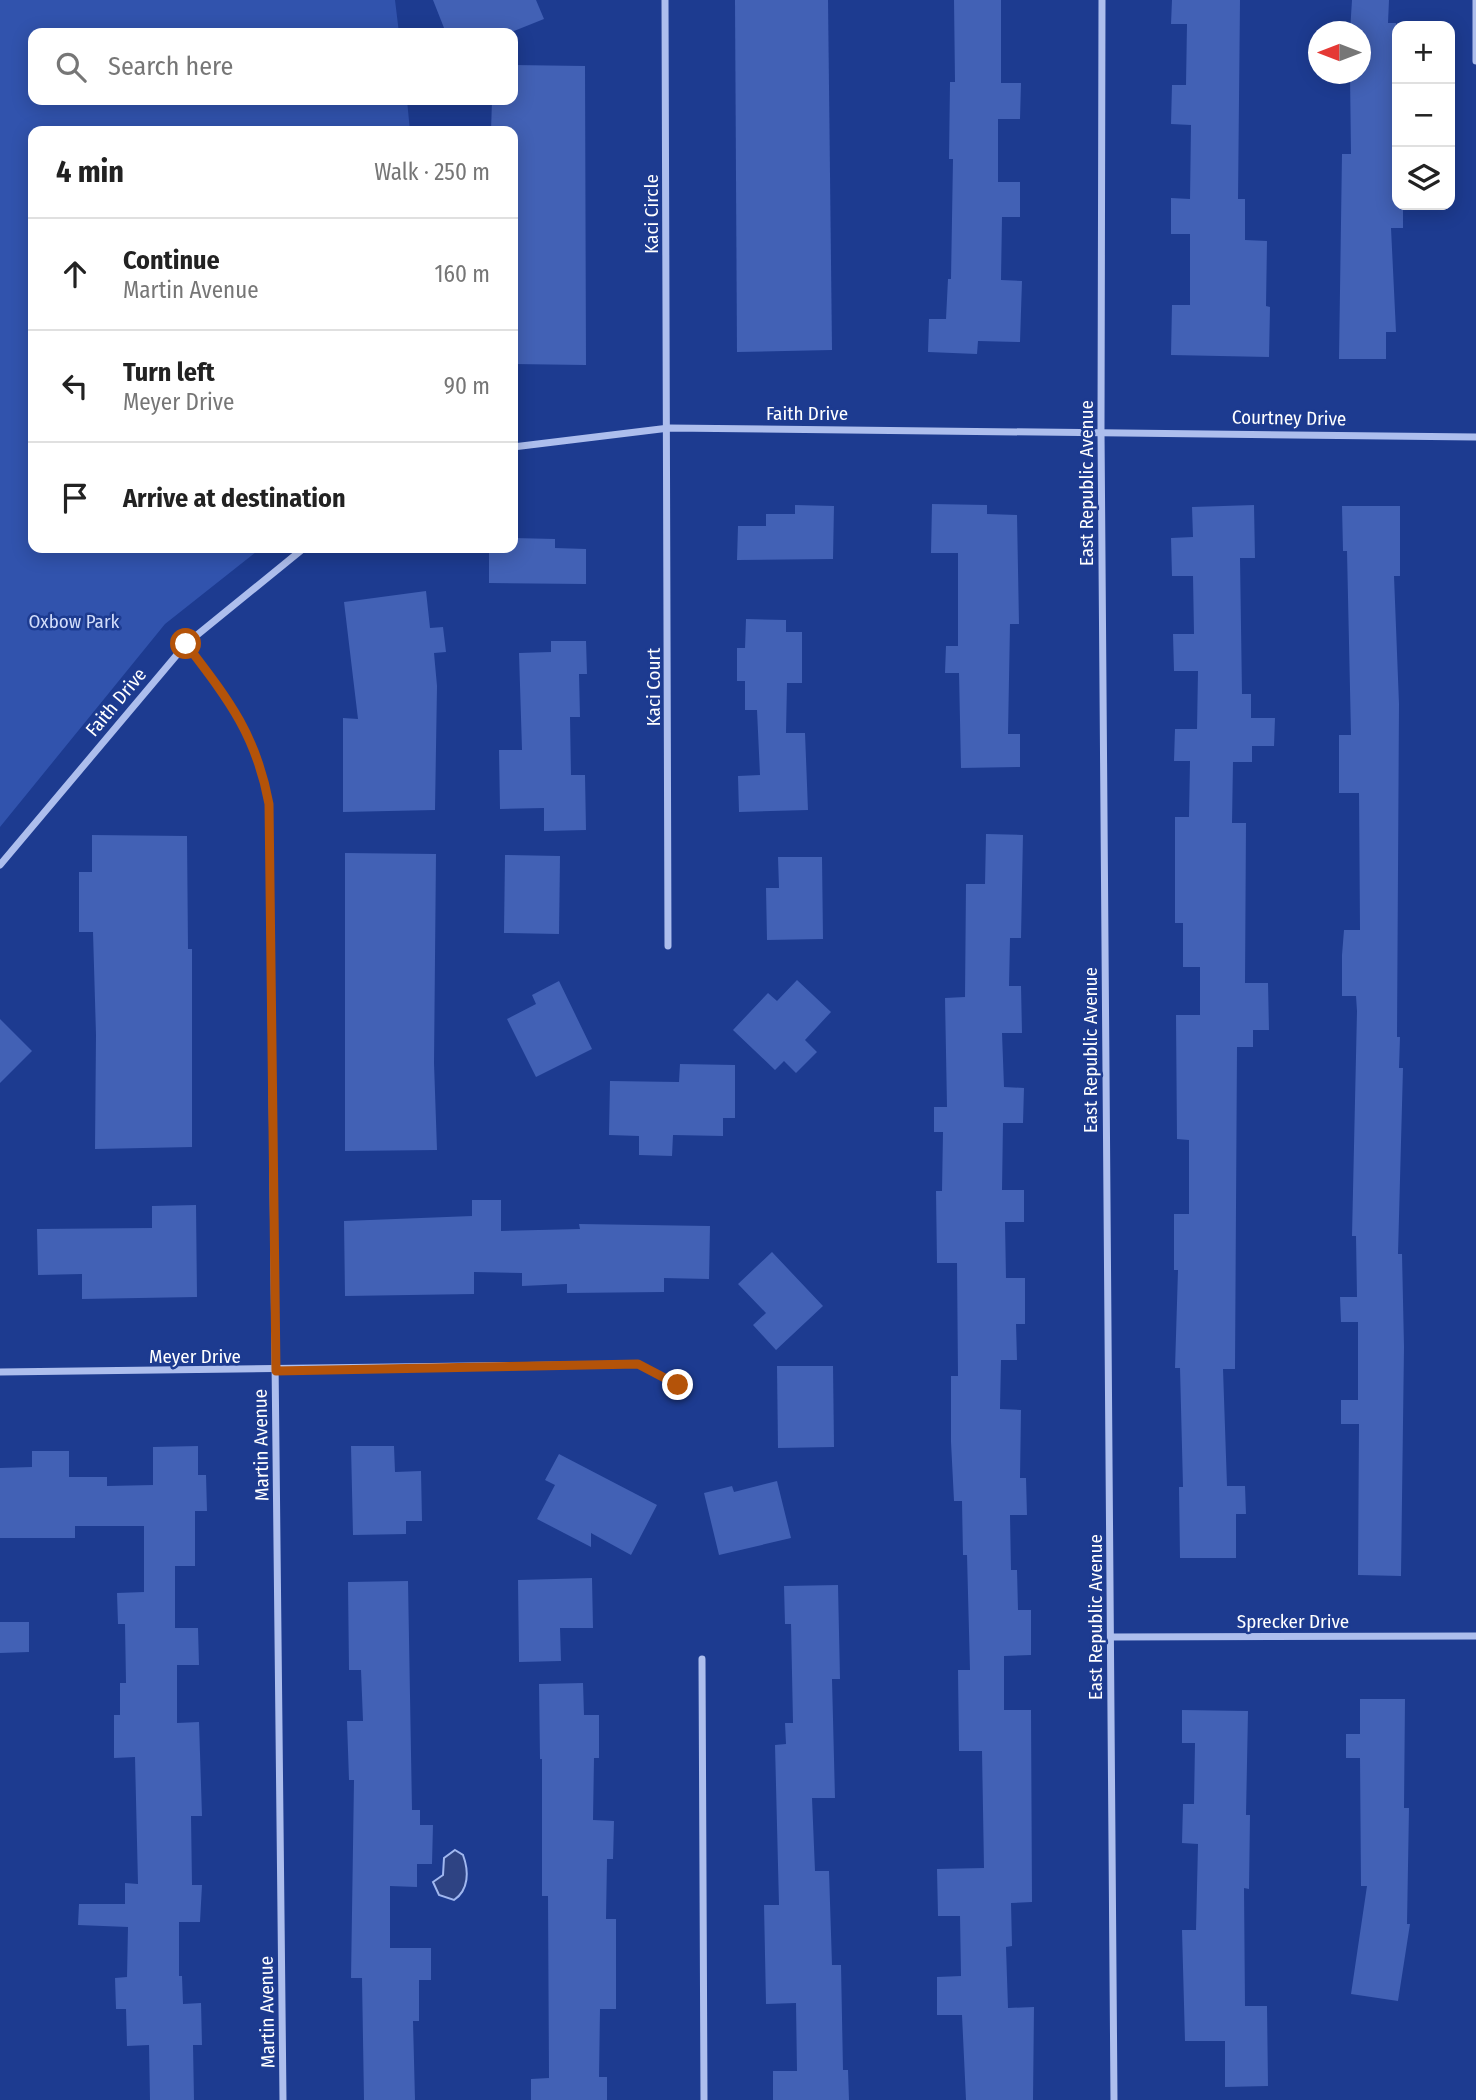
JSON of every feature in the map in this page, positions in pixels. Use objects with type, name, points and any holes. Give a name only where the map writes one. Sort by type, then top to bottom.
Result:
[{"type":"street","name":"Kaci Circle","points":[[665,0],[669,428]]},
{"type":"street","name":"East Republic Avenue","points":[[1102,0],[1101,431],[1114,2100]]},
{"type":"street","points":[[1476,0],[1476,61]]},
{"type":"street","name":"Faith Drive","points":[[518,446],[669,428],[1101,431]]},
{"type":"street","name":"Kaci Court","points":[[668,946],[669,428]]},
{"type":"street","name":"Courtney Drive","points":[[1101,431],[1476,437]]},
{"type":"street","name":"Faith Drive","points":[[0,865],[186,644],[298,553]]},
{"type":"street","name":"Martin Avenue","points":[[186,644],[243,724],[262,766],[269,804],[283,2100]]},
{"type":"street","name":"Meyer Drive","points":[[0,1372],[276,1371],[638,1364],[678,1385]]},
{"type":"street","name":"Sprecker Drive","points":[[1111,1637],[1476,1636]]},
{"type":"street","points":[[702,1659],[704,2100]]},
{"type":"green space","name":"Oxbow Park","points":[[0,0],[395,0],[398,28],[28,28],[28,105],[407,105],[410,126],[28,126],[28,553],[255,553],[165,624],[0,827]]},
{"type":"shaded area","points":[[455,1850],[463,1855],[467,1874],[463,1891],[454,1900],[439,1895],[433,1882],[443,1875],[444,1858]]},
{"type":"building","points":[[433,0],[536,0],[544,19],[518,29],[444,28]]},
{"type":"building","points":[[735,0],[828,0],[832,350],[737,352]]},
{"type":"building","points":[[954,0],[1001,0],[1001,83],[1021,83],[1020,119],[998,119],[998,182],[1020,182],[1020,217],[1002,217],[1001,280],[1022,281],[1020,342],[978,341],[977,354],[928,352],[929,319],[946,319],[948,279],[951,279],[953,159],[949,159],[950,82],[955,82]]},
{"type":"building","points":[[1172,0],[1240,0],[1238,199],[1245,199],[1245,240],[1267,241],[1266,306],[1270,307],[1269,357],[1171,355],[1172,305],[1190,305],[1190,234],[1171,234],[1171,198],[1190,199],[1191,125],[1171,124],[1172,85],[1186,85],[1187,24],[1171,24]]},
{"type":"building","points":[[1352,0],[1389,0],[1388,23],[1392,23],[1392,210],[1403,210],[1403,228],[1391,228],[1396,332],[1386,332],[1386,359],[1339,359],[1342,154],[1351,154],[1350,84],[1371,84],[1371,21],[1351,21]]},
{"type":"building","points":[[518,65],[585,66],[586,365],[518,364],[518,126],[491,126],[492,105],[518,105]]},
{"type":"building","points":[[932,504],[987,505],[987,514],[1017,515],[1019,624],[1010,624],[1008,734],[1020,734],[1020,767],[961,768],[959,673],[945,673],[946,646],[958,646],[958,553],[931,553]]},
{"type":"building","points":[[795,505],[834,506],[833,559],[737,560],[738,526],[766,526],[766,514],[795,514]]},
{"type":"building","points":[[1254,505],[1255,558],[1240,558],[1242,694],[1251,694],[1251,718],[1275,718],[1274,746],[1252,746],[1252,762],[1233,762],[1232,823],[1246,823],[1245,983],[1268,983],[1269,1030],[1253,1030],[1253,1047],[1237,1047],[1235,1369],[1223,1369],[1227,1486],[1245,1486],[1246,1514],[1236,1514],[1236,1558],[1180,1558],[1179,1487],[1183,1487],[1180,1368],[1175,1368],[1178,1270],[1174,1270],[1174,1214],[1189,1214],[1189,1140],[1177,1139],[1176,1015],[1200,1015],[1200,967],[1183,967],[1183,923],[1175,923],[1175,817],[1189,817],[1190,761],[1174,761],[1175,729],[1197,729],[1198,671],[1174,671],[1173,634],[1194,634],[1193,576],[1172,576],[1171,538],[1193,537],[1192,507]]},
{"type":"building","points":[[1342,506],[1400,506],[1400,576],[1394,576],[1399,704],[1397,1037],[1400,1037],[1399,1068],[1403,1068],[1398,1254],[1402,1254],[1404,1347],[1401,1576],[1358,1575],[1359,1424],[1341,1424],[1341,1400],[1358,1400],[1358,1322],[1341,1322],[1340,1297],[1357,1297],[1356,1236],[1352,1236],[1357,1011],[1356,996],[1342,996],[1342,955],[1344,930],[1360,930],[1359,793],[1339,793],[1339,735],[1351,735],[1347,551],[1343,551]]},
{"type":"building","points":[[518,538],[555,539],[555,548],[586,549],[586,584],[489,583],[489,553],[518,553]]},
{"type":"building","points":[[426,591],[430,628],[443,627],[446,652],[434,653],[437,686],[435,810],[343,812],[343,718],[358,719],[344,602]]},
{"type":"building","points":[[746,619],[786,620],[786,632],[802,632],[802,683],[787,683],[786,733],[805,733],[808,810],[739,812],[738,776],[760,775],[757,710],[745,710],[745,681],[737,681],[737,648],[745,648]]},
{"type":"building","points":[[551,641],[586,641],[587,674],[579,674],[580,717],[570,717],[571,775],[585,775],[586,830],[544,831],[544,808],[500,809],[499,750],[522,750],[519,653],[551,652]]},
{"type":"building","points":[[986,834],[1023,835],[1021,938],[1010,938],[1009,986],[1021,986],[1022,1033],[1002,1033],[1004,1087],[1024,1088],[1023,1123],[1003,1123],[1002,1190],[1024,1190],[1024,1222],[1005,1222],[1006,1278],[1025,1278],[1025,1324],[1016,1324],[1017,1360],[1001,1360],[1000,1409],[1021,1410],[1020,1478],[1026,1478],[1027,1515],[1010,1515],[1011,1570],[1017,1570],[1018,1610],[1031,1610],[1031,1655],[1004,1656],[1004,1710],[1031,1710],[1032,1902],[1011,1903],[1012,1946],[1006,1947],[1008,2008],[1034,2007],[1033,2100],[966,2100],[962,2015],[937,2015],[937,1977],[961,1976],[960,1916],[938,1916],[937,1869],[984,1868],[982,1751],[959,1751],[958,1670],[970,1670],[967,1555],[963,1555],[962,1501],[954,1501],[951,1442],[951,1376],[958,1376],[957,1263],[937,1263],[936,1191],[942,1191],[943,1132],[934,1132],[934,1107],[947,1107],[945,998],[965,997],[966,884],[985,884]]},
{"type":"building","points":[[92,835],[187,836],[188,949],[192,949],[192,1147],[95,1149],[93,932],[79,932],[79,872],[92,872]]},
{"type":"building","points":[[345,853],[436,854],[434,1063],[437,1150],[345,1151]]},
{"type":"building","points":[[505,855],[560,856],[559,934],[504,933]]},
{"type":"building","points":[[778,857],[822,857],[823,939],[767,940],[766,888],[779,888]]},
{"type":"building","points":[[797,980],[831,1012],[805,1040],[817,1052],[796,1073],[784,1061],[775,1070],[733,1030],[768,993],[777,1001]]},
{"type":"building","points":[[559,981],[592,1049],[536,1077],[507,1019],[536,1004],[532,995]]},
{"type":"building","points":[[0,1019],[32,1051],[0,1083]]},
{"type":"building","points":[[680,1064],[735,1065],[735,1118],[723,1118],[723,1136],[673,1135],[672,1156],[639,1155],[639,1136],[609,1135],[610,1081],[679,1082]]},
{"type":"building","points":[[472,1200],[501,1200],[501,1231],[580,1229],[579,1224],[710,1226],[709,1279],[664,1278],[664,1292],[567,1293],[567,1284],[522,1286],[522,1273],[474,1272],[474,1294],[345,1296],[344,1221],[472,1216]]},
{"type":"building","points":[[196,1205],[197,1297],[82,1299],[82,1274],[38,1275],[37,1229],[152,1228],[152,1206]]},
{"type":"building","points":[[772,1252],[823,1306],[776,1350],[753,1325],[766,1313],[738,1284]]},
{"type":"building","points":[[777,1366],[833,1366],[834,1447],[778,1448]]},
{"type":"building","points":[[198,1446],[198,1475],[206,1475],[207,1511],[195,1511],[195,1566],[175,1566],[175,1628],[198,1628],[199,1665],[177,1665],[177,1723],[199,1722],[202,1816],[191,1816],[192,1885],[202,1885],[200,1922],[179,1922],[179,1976],[182,1976],[183,2004],[201,2003],[202,2045],[193,2045],[194,2100],[150,2100],[149,2045],[127,2046],[126,2009],[116,2009],[115,1978],[127,1977],[128,1927],[78,1925],[79,1904],[125,1904],[125,1883],[138,1884],[135,1757],[114,1758],[114,1715],[120,1715],[120,1683],[126,1683],[125,1624],[118,1624],[117,1593],[144,1592],[144,1526],[75,1526],[75,1538],[0,1538],[0,1468],[32,1467],[32,1451],[69,1451],[69,1477],[107,1477],[107,1486],[153,1485],[153,1447]]},
{"type":"building","points":[[351,1446],[394,1446],[395,1472],[421,1471],[422,1521],[406,1521],[406,1534],[353,1535]]},
{"type":"building","points":[[559,1454],[657,1505],[631,1555],[591,1533],[591,1547],[537,1519],[555,1485],[545,1480]]},
{"type":"building","points":[[777,1481],[791,1538],[719,1555],[704,1493],[732,1486],[734,1492]]},
{"type":"building","points":[[592,1578],[593,1628],[560,1628],[561,1661],[519,1662],[518,1580]]},
{"type":"building","points":[[408,1581],[412,1810],[420,1810],[420,1825],[433,1825],[432,1864],[417,1864],[417,1887],[390,1886],[390,1948],[431,1948],[431,1980],[419,1980],[419,2021],[413,2021],[415,2100],[364,2100],[362,1978],[351,1978],[354,1780],[349,1780],[347,1721],[363,1721],[361,1670],[349,1670],[348,1582]]},
{"type":"building","points":[[838,1585],[840,1679],[832,1679],[835,1798],[812,1798],[815,1871],[829,1871],[832,1965],[841,1965],[843,2070],[848,2070],[849,2100],[773,2100],[773,2071],[797,2071],[796,2003],[766,2004],[764,1905],[779,1905],[775,1745],[786,1744],[785,1723],[793,1723],[791,1624],[785,1624],[784,1586]]},
{"type":"building","points":[[0,1622],[29,1622],[29,1652],[0,1653]]},
{"type":"building","points":[[583,1683],[584,1715],[599,1715],[599,1758],[594,1758],[593,1820],[614,1821],[613,1859],[607,1859],[606,1919],[616,1919],[616,2009],[600,2009],[599,2077],[607,2077],[607,2100],[531,2100],[531,2079],[549,2078],[548,1896],[542,1896],[539,1684]]},
{"type":"building","points":[[1360,1699],[1405,1699],[1404,1808],[1409,1808],[1407,1924],[1410,1924],[1398,2001],[1351,1994],[1367,1886],[1361,1886],[1360,1758],[1346,1758],[1346,1734],[1360,1734]]},
{"type":"building","points":[[1182,1710],[1248,1711],[1246,1815],[1250,1815],[1249,1889],[1244,1888],[1245,2006],[1267,2006],[1268,2086],[1225,2087],[1225,2041],[1185,2041],[1182,1930],[1196,1930],[1198,1844],[1182,1843],[1183,1804],[1194,1804],[1195,1743],[1182,1743]]},
{"type":"route","points":[[186,644],[243,724],[262,766],[269,804],[276,1371],[638,1364],[678,1385]]}]
